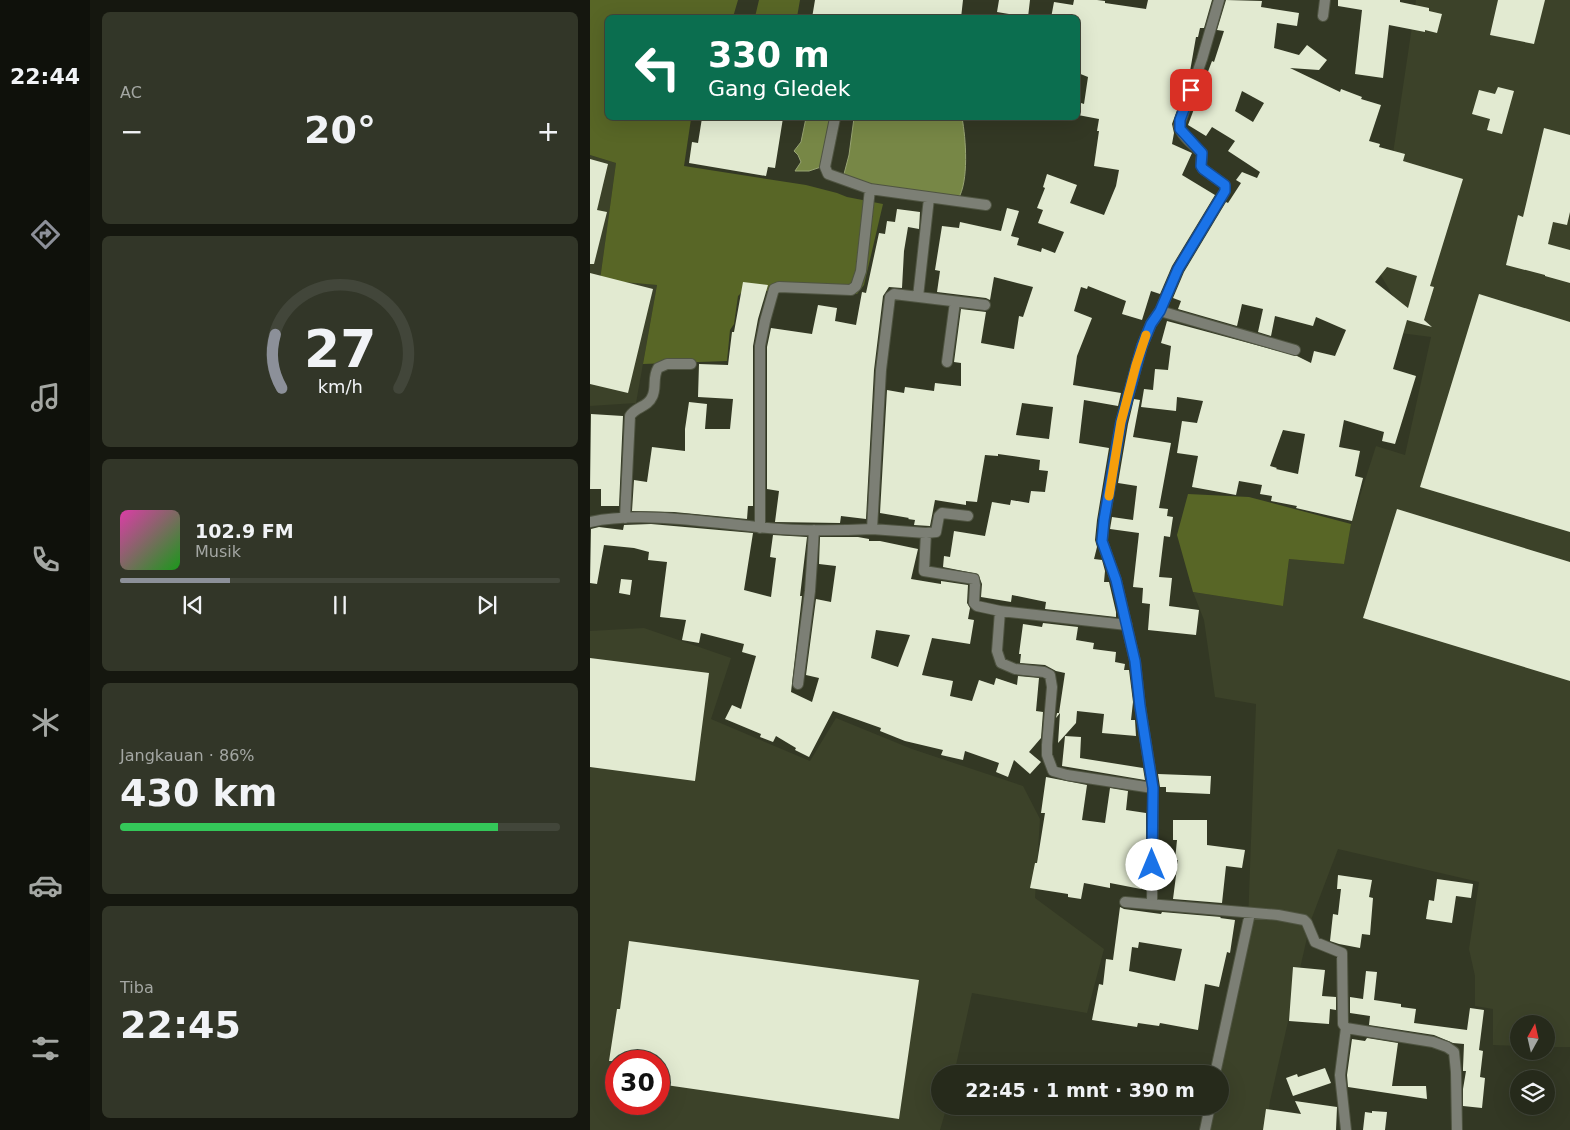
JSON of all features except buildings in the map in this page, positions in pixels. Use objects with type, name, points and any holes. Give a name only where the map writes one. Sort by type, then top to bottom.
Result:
[{"type":"street","points":[[1152,904],[1153,788],[1135,661],[1116,580],[1102,541],[1121,422],[1136,365],[1151,324],[1160,311],[1178,269],[1225,191],[1225,185],[1203,169],[1201,166],[1202,153],[1185,136],[1179,126],[1199,68],[1219,0]]},
{"type":"street","points":[[1323,16],[1325,0]]},
{"type":"street","points":[[835,120],[825,167],[828,174],[870,189],[986,205]]},
{"type":"street","points":[[760,528],[760,346],[774,289],[779,287],[851,290],[856,286],[861,271],[870,189]]},
{"type":"street","points":[[918,297],[929,198]]},
{"type":"street","points":[[872,529],[881,370],[890,297],[894,294],[984,305]]},
{"type":"street","points":[[947,362],[955,302]]},
{"type":"street","points":[[1160,311],[1295,350]]},
{"type":"street","points":[[625,518],[630,416],[632,412],[649,402],[652,398],[654,394],[654,377],[658,368],[667,364],[691,364]]},
{"type":"street","points":[[590,522],[625,518],[677,519],[760,528],[814,530],[872,529],[926,533],[936,532],[939,516],[942,513],[968,516]]},
{"type":"street","points":[[798,684],[810,591],[814,530]]},
{"type":"street","points":[[926,533],[924,571],[974,579],[976,584],[974,604],[977,606],[1000,611],[1127,625]]},
{"type":"street","points":[[1000,611],[997,651],[1001,662],[1015,669],[1044,672],[1050,675],[1052,679],[1047,755],[1053,771],[1067,775],[1153,788]]},
{"type":"street","points":[[1125,902],[1250,913],[1304,920],[1315,942],[1342,953],[1343,1024],[1346,1028],[1340,1075],[1346,1130]]},
{"type":"street","points":[[1217,1065],[1250,913]]},
{"type":"street","points":[[1346,1028],[1433,1042],[1447,1047],[1454,1052],[1456,1130]]},
{"type":"street","points":[[1205,1130],[1208,1115]]},
{"type":"shaded area","points":[[590,0],[738,0],[734,15],[605,15],[605,120],[691,120],[684,166],[806,185],[847,197],[883,204],[864,285],[857,294],[744,290],[738,296],[734,324],[730,330],[727,361],[643,364],[657,285],[600,280],[616,163],[590,155]]},
{"type":"shaded area","points":[[759,0],[800,0],[797,15],[755,15]]},
{"type":"shaded area","points":[[1416,0],[1570,0],[1570,1047],[1555,1047],[1555,1015],[1510,1015],[1510,1046],[1493,1045],[1493,1009],[1475,1006],[1475,976],[1469,949],[1479,882],[1338,849],[1311,920],[1270,1101],[1266,1130],[1200,1130],[1204,1115],[1229,1115],[1229,1065],[1222,1065],[1248,923],[1256,704],[1215,697],[1204,620],[1193,592],[1283,606],[1289,559],[1344,564],[1351,524],[1376,446],[1405,455],[1431,337],[1400,333],[1393,296],[1376,267]]},
{"type":"shaded area","points":[[806,120],[833,120],[824,166],[809,171],[795,171],[801,162],[794,151],[801,142]]},
{"type":"shaded area","points":[[854,120],[962,120],[965,137],[965,171],[964,182],[958,199],[924,196],[847,179],[844,174],[849,155]]},
{"type":"shaded area","points":[[590,155],[616,163],[600,280],[657,285],[636,403],[590,406]]},
{"type":"shaded area","points":[[1188,494],[1249,497],[1351,524],[1344,564],[1289,559],[1283,606],[1193,592],[1177,535]]},
{"type":"shaded area","points":[[644,628],[731,658],[711,719],[810,761],[836,718],[912,749],[1023,786],[1040,819],[1035,898],[1104,949],[1087,1013],[972,993],[956,1065],[931,1065],[931,1115],[944,1115],[940,1130],[590,1130],[590,631]]},
{"type":"slow traffic","points":[[1109,496],[1121,422],[1146,335]]},
{"type":"route","points":[[1152,865],[1153,788],[1135,661],[1116,580],[1102,541],[1121,422],[1142,346],[1178,269],[1225,191],[1225,185],[1203,169],[1201,166],[1202,153],[1180,129],[1180,120],[1191,90]]}]
